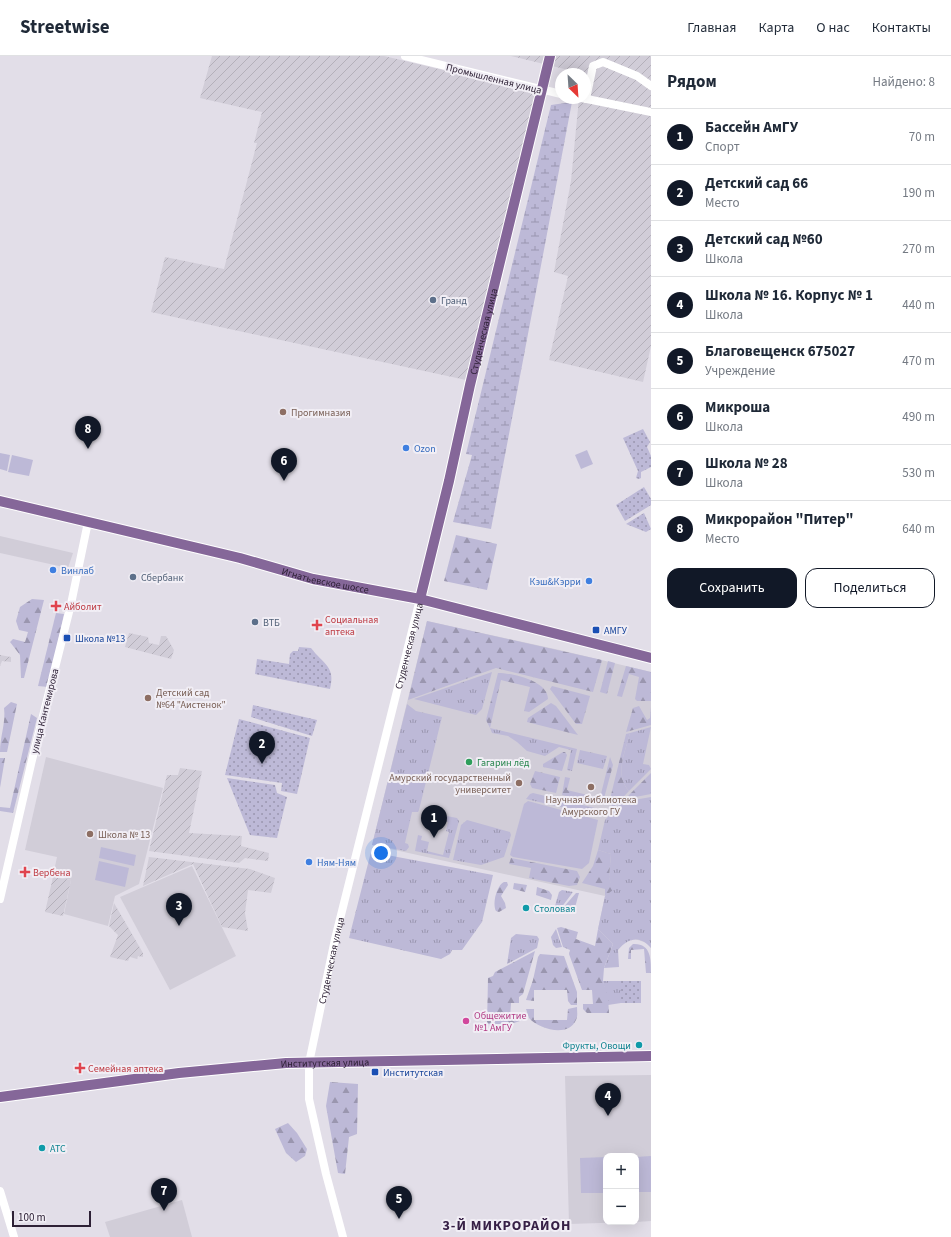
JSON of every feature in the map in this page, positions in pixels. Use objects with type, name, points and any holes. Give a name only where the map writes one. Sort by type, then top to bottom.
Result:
[{"type":"main road","name":"Студенческая улица","points":[[420,599],[550,56]]},
{"type":"main road","name":"Игнатьевское шоссе","points":[[0,501],[240,558],[313,579],[420,599],[651,658]]},
{"type":"main road","name":"Институтская улица","points":[[0,1097],[179,1073],[286,1063],[456,1058],[651,1056]]},
{"type":"street","name":"Промышленная улица","points":[[405,56],[555,93]]},
{"type":"street","points":[[591,76],[594,66],[603,62],[637,76],[651,86]]},
{"type":"street","points":[[591,99],[651,112]]},
{"type":"street","name":"улица Кантемирова","points":[[0,900],[32,760],[87,536],[88,522]]},
{"type":"street","name":"Студенческая улица","points":[[343,1237],[326,1174],[309,1099],[309,1063],[335,939],[420,599]]},
{"type":"street","points":[[0,1191],[14,1237]]},
{"type":"shaded area","points":[[212,56],[384,56],[536,92],[466,380],[151,312],[165,257],[224,269],[257,143],[254,143],[262,112],[200,98]]},
{"type":"shaded area","points":[[511,56],[651,56],[651,346],[643,382],[549,360],[568,276],[554,272],[571,181],[578,104],[591,104],[591,68],[560,68]]},
{"type":"shaded area","points":[[0,536],[73,553],[68,568],[0,553]]},
{"type":"shaded area","name":"Амурский государственный университет","points":[[427,621],[651,672],[651,948],[647,943],[635,939],[613,944],[598,929],[605,896],[372,845]]},
{"type":"shaded area","points":[[129,633],[148,637],[149,643],[159,645],[161,636],[166,636],[174,650],[171,659],[125,647]]},
{"type":"shaded area","points":[[0,655],[11,657],[11,662],[2,661],[0,666]]},
{"type":"shaded area","name":"Школа № 13","points":[[46,757],[163,788],[139,884],[115,896],[108,926],[64,914],[71,880],[53,876],[57,857],[25,850]]},
{"type":"shaded area","points":[[180,768],[202,771],[189,833],[242,836],[241,846],[269,853],[268,861],[245,858],[239,863],[149,851],[167,775],[178,775]]},
{"type":"shaded area","points":[[149,857],[250,869],[275,878],[271,893],[248,890],[245,913],[248,931],[222,927],[193,864],[143,886]]},
{"type":"shaded area","points":[[192,866],[236,956],[170,990],[120,897]]},
{"type":"shaded area","points":[[53,877],[71,880],[63,916],[45,912]]},
{"type":"shaded area","points":[[114,903],[143,953],[143,957],[138,956],[137,959],[130,957],[128,961],[110,957],[118,935],[109,926]]},
{"type":"shaded area","points":[[651,1075],[651,1221],[639,1222],[639,1153],[603,1153],[603,1223],[569,1224],[565,1076]]},
{"type":"shaded area","points":[[182,1200],[192,1237],[110,1237],[105,1222]]},
{"type":"green space","points":[[572,104],[491,529],[453,522],[472,455],[466,454],[551,105]]},
{"type":"green space","points":[[643,429],[650,442],[647,447],[651,456],[651,467],[641,472],[641,478],[639,479],[636,478],[638,471],[623,438]]},
{"type":"green space","points":[[587,450],[593,464],[581,469],[575,455]]},
{"type":"green space","points":[[0,453],[10,455],[7,471],[0,469]]},
{"type":"green space","points":[[12,455],[33,460],[29,476],[8,472]]},
{"type":"green space","points":[[644,487],[651,499],[651,505],[625,521],[616,505]]},
{"type":"green space","points":[[644,513],[651,529],[646,532],[626,524]]},
{"type":"green space","points":[[456,535],[497,544],[487,590],[444,581]]},
{"type":"green space","points":[[32,599],[44,600],[24,678],[21,678],[20,655],[10,642],[13,639],[25,642],[28,632],[19,630],[16,621],[20,607]]},
{"type":"green space","points":[[56,613],[64,614],[48,687],[38,686]]},
{"type":"green space","points":[[427,621],[602,660],[593,692],[496,668],[408,700]]},
{"type":"green space","points":[[299,647],[311,648],[330,670],[330,689],[255,674],[257,659],[289,664],[290,654],[293,651],[298,651]]},
{"type":"green space","points":[[608,661],[615,663],[607,694],[600,692]]},
{"type":"green space","points":[[626,666],[651,672],[651,701],[637,701],[635,699],[639,677],[629,674],[622,697],[617,696]]},
{"type":"green space","points":[[492,672],[482,709],[476,715],[414,699]]},
{"type":"green space","points":[[498,673],[520,676],[529,679],[542,687],[548,699],[529,712],[524,711],[530,687],[501,680],[490,728],[486,720]]},
{"type":"green space","points":[[552,686],[590,696],[582,724],[576,724],[550,689]]},
{"type":"green space","points":[[11,702],[17,704],[7,752],[0,752],[4,708]]},
{"type":"green space","points":[[551,703],[556,706],[578,735],[527,722],[528,718]]},
{"type":"green space","points":[[407,704],[416,711],[442,717],[419,810],[418,812],[412,812],[405,843],[408,844],[409,847],[406,851],[372,845]]},
{"type":"green space","points":[[253,705],[317,720],[312,736],[251,717]]},
{"type":"green space","points":[[639,706],[647,720],[650,718],[651,707],[651,725],[626,732],[633,708]]},
{"type":"green space","points":[[31,714],[37,718],[13,813],[0,811],[0,807],[10,808]]},
{"type":"green space","points":[[239,719],[310,738],[297,794],[281,791],[282,783],[225,775]]},
{"type":"green space","points":[[651,727],[643,764],[649,765],[651,769],[629,791],[622,778],[621,770],[630,733]]},
{"type":"green space","points":[[490,728],[577,749],[572,771],[567,770],[571,750],[559,747],[545,756],[527,751],[508,736],[492,733]]},
{"type":"green space","points":[[630,733],[621,770],[622,778],[629,791],[612,809],[611,795],[626,734]]},
{"type":"green space","points":[[580,750],[607,756],[603,769],[577,763]]},
{"type":"green space","points":[[563,752],[567,755],[562,771],[543,767],[543,764]]},
{"type":"green space","points":[[610,757],[613,765],[603,802],[596,804],[562,795],[565,777],[570,778],[567,790],[600,798]]},
{"type":"green space","points":[[0,758],[5,758],[0,788]]},
{"type":"green space","points":[[535,771],[560,777],[556,793],[532,788],[530,784]]},
{"type":"green space","points":[[651,773],[651,794],[625,799]]},
{"type":"green space","points":[[227,778],[275,785],[277,793],[287,797],[277,838],[250,835]]},
{"type":"green space","points":[[533,793],[558,799],[556,806],[526,799]]},
{"type":"green space","points":[[651,797],[651,948],[643,941],[630,941],[618,950],[619,967],[604,968],[613,944],[598,929],[605,896],[612,890],[609,877],[611,854],[598,850],[605,820],[622,802]]},
{"type":"green space","points":[[558,799],[595,808],[585,812],[556,806]]},
{"type":"green space","points":[[528,801],[598,820],[589,863],[582,869],[513,857],[510,855],[524,804]]},
{"type":"green space","points":[[426,812],[457,818],[459,821],[449,858],[415,851],[418,835],[422,836],[421,840],[429,842],[427,851],[443,855],[449,832],[446,831],[448,822],[422,815]]},
{"type":"green space","points":[[467,820],[510,832],[511,835],[504,857],[481,865],[453,860],[461,825]]},
{"type":"green space","points":[[101,847],[136,855],[134,866],[99,858]]},
{"type":"green space","points":[[598,850],[611,854],[609,877],[613,890],[605,896],[605,889],[582,883],[593,866]]},
{"type":"green space","points":[[371,852],[493,875],[482,922],[462,950],[452,950],[450,954],[441,959],[349,938]]},
{"type":"green space","points":[[511,858],[577,871],[580,877],[577,885],[569,886],[529,878],[531,868],[509,864]]},
{"type":"green space","points":[[99,861],[129,868],[125,887],[95,880]]},
{"type":"green space","points":[[504,882],[507,882],[508,885],[501,896],[506,908],[499,912],[496,911],[495,908],[495,899],[497,890]]},
{"type":"green space","points":[[514,883],[527,885],[525,892],[513,889]]},
{"type":"green space","points":[[537,887],[549,891],[552,895],[551,900],[536,895]]},
{"type":"green space","points":[[562,890],[573,892],[558,912],[555,911],[555,906],[559,892]]},
{"type":"green space","points":[[576,893],[579,893],[574,911],[562,909]]},
{"type":"green space","points":[[561,927],[578,932],[576,939],[595,946],[598,929],[613,944],[604,968],[603,981],[608,997],[609,1013],[587,1013],[583,1009],[583,1004],[593,1004],[592,990],[582,990],[569,954],[570,950],[563,947],[557,928]]},
{"type":"green space","points":[[556,929],[562,947],[556,948],[553,945],[551,937]]},
{"type":"green space","points":[[516,934],[537,936],[539,939],[537,948],[507,964],[511,938]]},
{"type":"green space","points":[[633,944],[639,944],[647,949],[651,962],[651,973],[646,973],[644,949],[631,950],[631,959],[628,959],[629,948]]},
{"type":"green space","points":[[535,951],[523,994],[519,997],[519,1003],[511,1003],[510,1018],[522,1018],[523,1020],[508,1025],[487,1024],[488,978],[493,976],[495,972]]},
{"type":"green space","points":[[540,954],[564,956],[577,992],[577,1005],[571,1005],[568,1001],[567,990],[534,990],[534,1001],[526,1000]]},
{"type":"green space","points":[[603,981],[621,981],[621,1003],[608,1005]]},
{"type":"green space","points":[[621,981],[641,981],[641,1003],[621,1003]]},
{"type":"green space","points":[[577,1007],[577,1018],[572,1026],[567,1029],[560,1030],[546,1028],[534,1022],[529,1018],[526,1009],[534,1009],[534,1020],[567,1020],[568,1009]]},
{"type":"green space","points":[[330,1082],[358,1084],[357,1134],[349,1137],[345,1174],[338,1173],[326,1106]]},
{"type":"green space","points":[[288,1123],[297,1133],[307,1149],[305,1156],[296,1162],[286,1153],[275,1129]]},
{"type":"green space","points":[[651,1156],[651,1192],[639,1192],[639,1157]]},
{"type":"green space","points":[[603,1157],[603,1193],[581,1193],[580,1158]]},
{"type":"place","name":"Гранд","points":[[433,300]]},
{"type":"place","name":"Прогимназия","points":[[283,412]]},
{"type":"place","name":"Ozon","points":[[406,448]]},
{"type":"place","name":"Микрорайон \"Питер\"","points":[[88,449]]},
{"type":"place","name":"Микроша","points":[[284,481]]},
{"type":"place","name":"Винлаб","points":[[53,570]]},
{"type":"place","name":"Сбербанк","points":[[133,577]]},
{"type":"place","name":"Кэш&Кэрри","points":[[589,581]]},
{"type":"place","name":"Айболит","points":[[56,606]]},
{"type":"place","name":"ВТБ","points":[[255,622]]},
{"type":"place","name":"Социальная аптека","points":[[317,625]]},
{"type":"place","name":"АМГУ","points":[[596,630]]},
{"type":"place","name":"Школа №13","points":[[67,638]]},
{"type":"place","name":"Детский сад №64 \"Аистенок\"","points":[[148,698]]},
{"type":"place","name":"Гагарин лёд","points":[[469,762]]},
{"type":"place","name":"Детский сад 66","points":[[262,764]]},
{"type":"place","name":"Амурский государственный университет","points":[[519,783]]},
{"type":"place","name":"Научная библиотека Амурского ГУ","points":[[591,787]]},
{"type":"place","name":"Школа № 13","points":[[90,834]]},
{"type":"place","name":"Бассейн АмГУ","points":[[434,838]]},
{"type":"place","name":"Ням-Ням","points":[[309,862]]},
{"type":"place","name":"Вербена","points":[[25,872]]},
{"type":"place","name":"Столовая","points":[[526,908]]},
{"type":"place","name":"Детский сад №60","points":[[179,926]]},
{"type":"place","name":"Общежитие №1 АмГУ","points":[[466,1021]]},
{"type":"place","name":"Фрукты, Овощи","points":[[639,1045]]},
{"type":"place","name":"Семейная аптека","points":[[80,1068]]},
{"type":"place","name":"Институтская","points":[[375,1072]]},
{"type":"place","name":"Школа № 16. Корпус № 1","points":[[608,1116]]},
{"type":"place","name":"АТС","points":[[42,1148]]},
{"type":"place","name":"Школа № 28","points":[[164,1211]]},
{"type":"place","name":"Благовещенск 675027","points":[[399,1219]]},
{"type":"district","name":"3-Й МИКРОРАЙОН","points":[[507,1225]]}]
